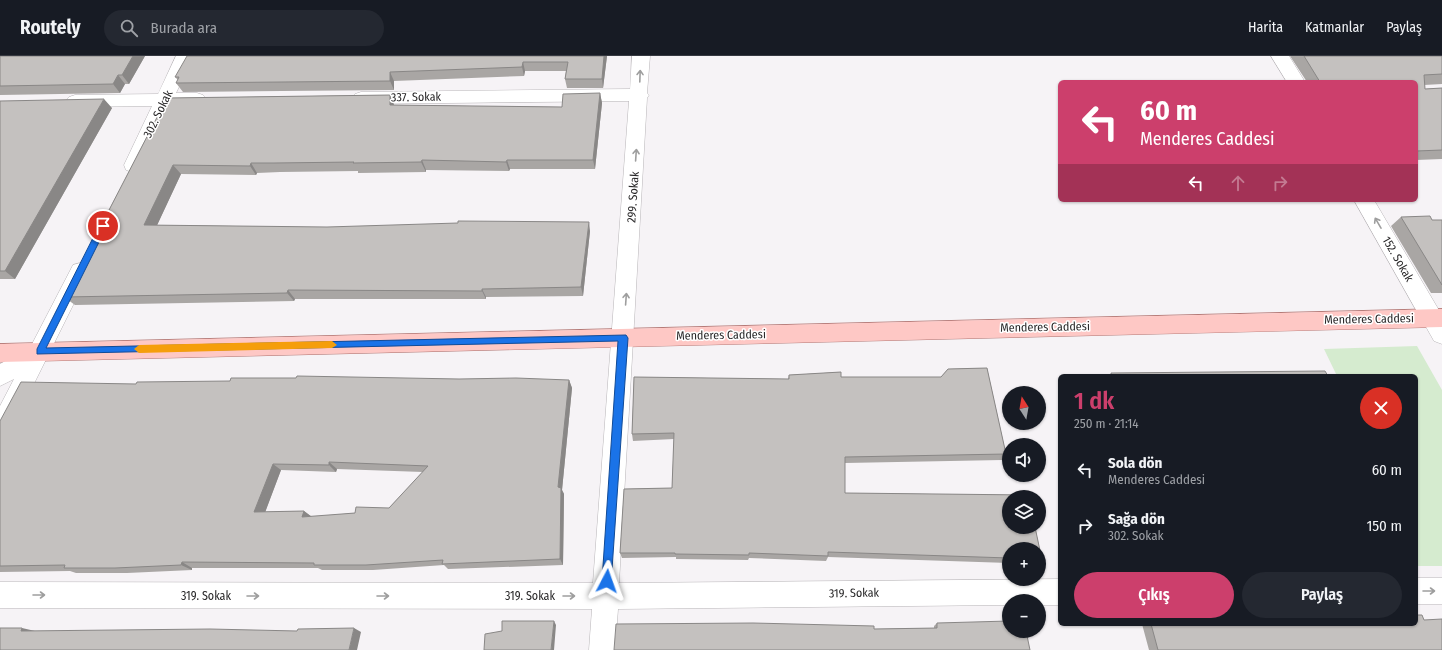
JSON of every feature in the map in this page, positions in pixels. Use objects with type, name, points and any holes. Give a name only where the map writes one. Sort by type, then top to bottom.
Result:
[{"type":"main road","name":"Menderes Caddesi","points":[[0,353],[623,338],[1439,324]]},
{"type":"street","name":"302. Sokak","points":[[124,184],[166,100],[185,56]]},
{"type":"street","name":"299. Sokak","points":[[602,650],[640,95],[641,56]]},
{"type":"street","points":[[1280,56],[1295,80]]},
{"type":"street","name":"337. Sokak","points":[[347,98],[640,95]]},
{"type":"street","points":[[62,101],[213,99]]},
{"type":"street","name":"152. Sokak","points":[[1365,202],[1439,324]]},
{"type":"street","points":[[0,429],[89,254]]},
{"type":"street","points":[[0,376],[40,352]]},
{"type":"street","points":[[1418,591],[1442,591]]},
{"type":"street","name":"319. Sokak","points":[[0,596],[606,596],[1058,592]]},
{"type":"green space","points":[[1417,346],[1442,390],[1442,566],[1418,566],[1418,374],[1336,374],[1324,349]]},
{"type":"building","points":[[0,56],[133,56],[122,75],[118,75],[113,84],[0,86]]},
{"type":"building","points":[[187,56],[604,56],[602,79],[565,79],[568,62],[523,62],[522,67],[390,72],[390,81],[176,83],[179,77],[175,77]]},
{"type":"building","points":[[1304,56],[1442,56],[1442,74],[1424,75],[1425,89],[1442,88],[1442,150],[1418,151],[1418,80],[1319,80]]},
{"type":"building","points":[[600,93],[593,160],[507,160],[506,162],[422,160],[421,162],[251,163],[250,166],[173,165],[144,225],[327,227],[458,223],[458,221],[589,222],[581,287],[482,289],[482,291],[288,290],[287,293],[64,297],[167,98],[390,95],[390,105],[562,107],[563,94]]},
{"type":"building","points":[[104,99],[5,271],[0,271],[0,101]]},
{"type":"building","points":[[1430,216],[1432,220],[1442,220],[1442,285],[1401,217]]},
{"type":"building","points":[[987,368],[1002,438],[1002,454],[845,457],[845,493],[1002,495],[1002,534],[1036,534],[1038,542],[1002,542],[1002,558],[828,552],[828,556],[749,553],[749,555],[620,553],[624,489],[672,488],[674,433],[632,434],[634,377],[789,379],[789,375],[841,372],[841,377],[941,377],[948,369]]},
{"type":"building","points":[[1325,371],[1327,374],[1111,374]]},
{"type":"building","points":[[297,376],[459,379],[516,378],[569,380],[558,487],[561,488],[560,559],[442,564],[443,560],[366,565],[182,562],[181,565],[115,568],[64,568],[65,565],[0,566],[0,421],[21,382],[136,384],[137,382],[230,381],[231,378],[296,378]],"holes":[[[329,462],[428,466],[389,508],[356,507],[355,513],[302,517],[304,511],[254,512],[273,464],[329,465]]]},
{"type":"building","points":[[1418,615],[1422,615],[1424,620],[1442,619],[1442,650],[1158,650],[1152,626],[1418,626]]},
{"type":"building","points":[[502,621],[554,621],[551,650],[484,650],[485,634],[502,631]]},
{"type":"building","points":[[1002,621],[1002,638],[1027,638],[1030,650],[614,650],[616,624],[753,623],[874,626],[874,629],[937,628],[937,623]]},
{"type":"building","points":[[0,628],[22,628],[21,631],[210,629],[297,631],[298,629],[354,628],[349,650],[0,650]]},
{"type":"slow traffic","points":[[139,349],[332,345]]},
{"type":"route","points":[[103,226],[40,352],[623,338],[607,581]]}]
